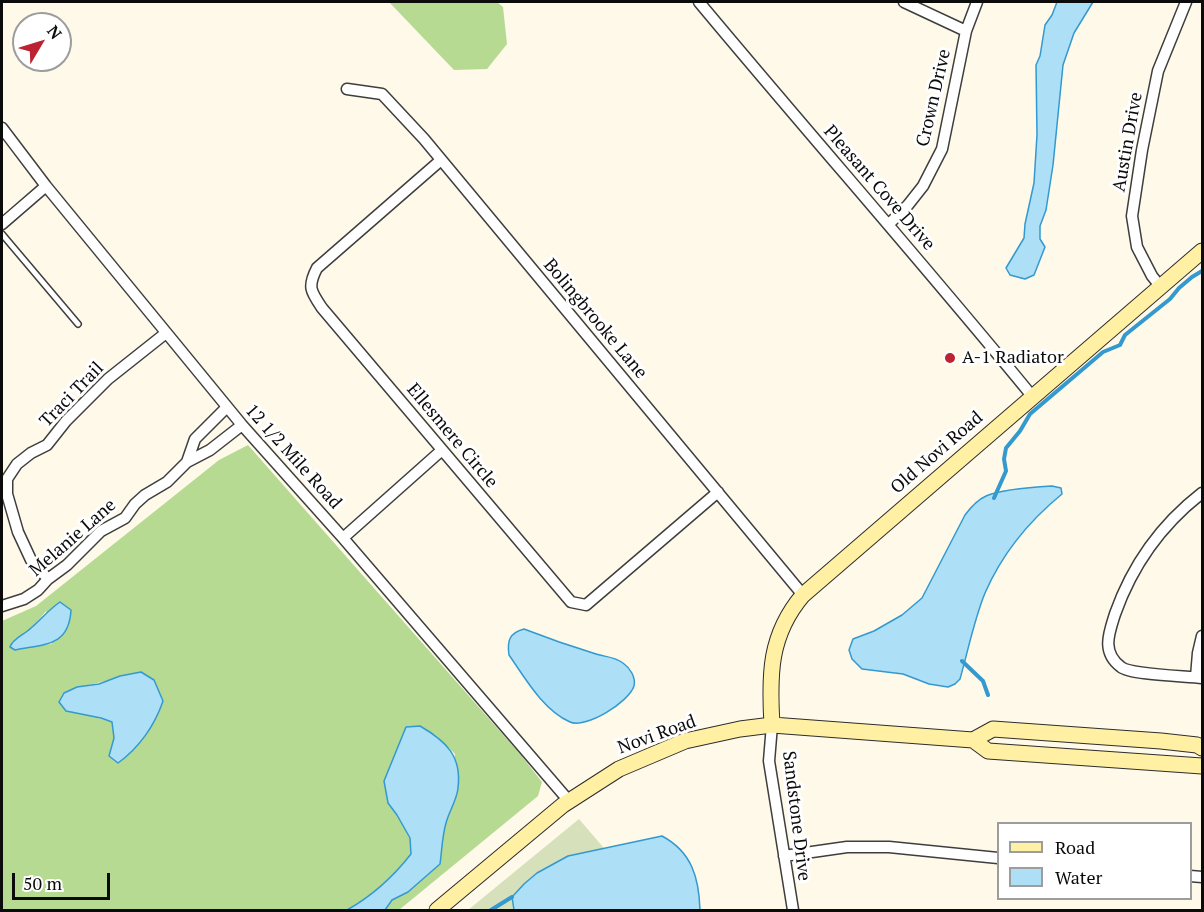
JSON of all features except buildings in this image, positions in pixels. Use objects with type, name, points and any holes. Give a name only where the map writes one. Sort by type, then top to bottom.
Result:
[{"type":"main road","name":"Old Novi Road","points":[[772,725],[770,691],[774,650],[785,619],[803,595],[1203,251]]},
{"type":"main road","name":"Novi Road","points":[[436,910],[569,801],[619,769],[685,741],[740,729],[772,725],[973,740],[988,751],[1203,766]]},
{"type":"main road","name":"Novi Road","points":[[973,740],[993,729],[1161,741],[1197,745],[1203,748]]},
{"type":"street","name":"Pleasant Cove Drive","points":[[699,2],[889,224],[1032,396]]},
{"type":"street","points":[[904,2],[966,31]]},
{"type":"street","name":"Crown Drive","points":[[889,224],[923,186],[942,149],[966,31],[977,2]]},
{"type":"street","name":"Austin Drive","points":[[1160,286],[1152,276],[1137,247],[1132,216],[1158,70],[1186,2]]},
{"type":"street","name":"Bolingbrooke Lane","points":[[347,88],[382,94],[441,160],[803,595]]},
{"type":"street","name":"12 1/2 Mile Road","points":[[2,129],[165,333],[242,425],[344,538],[569,801]]},
{"type":"street","name":"Ellesmere Circle","points":[[441,160],[317,268],[310,281],[312,294],[322,308],[572,602],[586,605],[718,492]]},
{"type":"street","points":[[2,224],[46,186]]},
{"type":"street","name":"Traci Trail","points":[[48,579],[31,560],[18,532],[7,494],[6,479],[17,464],[31,453],[47,445],[66,421],[108,379],[165,333]]},
{"type":"street","name":"Melanie Lane","points":[[187,462],[195,439],[227,407]]},
{"type":"street","name":"Melanie Lane","points":[[2,606],[24,599],[38,590],[48,579],[68,565],[101,531],[125,518],[135,504],[167,482],[187,462],[210,450],[242,425]]},
{"type":"street","points":[[344,538],[442,450]]},
{"type":"street","points":[[1203,493],[1167,525],[1143,556],[1122,594],[1107,638],[1109,651],[1114,661],[1129,671],[1199,677],[1198,653],[1203,636]]},
{"type":"street","name":"Sandstone Drive","points":[[772,725],[769,761],[793,910]]},
{"type":"street","points":[[784,856],[847,847],[889,847],[997,858]]},
{"type":"lane","points":[[2,234],[78,324]]},
{"type":"green space","points":[[389,2],[497,2],[503,7],[507,44],[487,69],[454,70]]},
{"type":"green space","points":[[248,445],[520,754],[542,782],[538,796],[399,910],[385,910],[392,900],[408,892],[428,875],[442,852],[441,840],[447,820],[455,754],[437,736],[420,727],[399,744],[384,781],[388,803],[410,839],[411,854],[365,899],[347,910],[2,910],[2,621],[36,606],[219,460]],"holes":[[[46,611],[52,644],[15,650],[12,642],[33,627]],[[141,672],[109,755],[114,738],[112,722],[84,714],[77,687]]]},
{"type":"green space","points":[[579,819],[657,910],[468,910]]},
{"type":"water","points":[[1057,2],[1093,2],[1074,33],[1063,65],[1053,165],[1046,210],[1040,226],[1040,239],[1045,247],[1034,275],[1025,279],[1010,275],[1006,268],[1024,238],[1034,183],[1037,135],[1036,65],[1040,56],[1045,25]]},
{"type":"water","points":[[1052,486],[1061,488],[1062,494],[1038,515],[1018,539],[1000,565],[985,593],[960,679],[955,684],[948,687],[929,684],[903,674],[862,669],[852,659],[849,650],[853,639],[874,631],[902,615],[922,598],[965,515],[977,502],[986,496],[1001,492]]},
{"type":"water","points":[[60,602],[71,610],[69,622],[60,637],[53,642],[36,646],[15,650],[10,647],[16,639]]},
{"type":"water","points":[[524,629],[620,661],[628,667],[633,676],[634,686],[616,706],[596,718],[577,723],[560,717],[535,693],[509,655],[510,638]]},
{"type":"water","points":[[141,672],[154,680],[163,701],[156,719],[145,735],[118,763],[109,756],[114,738],[112,722],[66,711],[59,702],[64,693],[77,687],[99,684],[120,676]]},
{"type":"water","points":[[420,726],[445,744],[455,758],[459,777],[455,801],[445,828],[440,864],[408,892],[392,900],[385,910],[347,910],[382,885],[411,854],[410,838],[388,803],[384,781],[406,727]]},
{"type":"water","points":[[662,836],[680,850],[692,867],[698,887],[700,910],[514,910],[512,897],[524,884],[537,873],[568,856]]},
{"type":"waterway","points":[[994,498],[1006,471],[1004,459],[1006,448],[1030,414],[1103,352],[1120,345],[1125,335],[1202,271]]},
{"type":"waterway","points":[[962,661],[983,681],[988,695]]},
{"type":"waterway","points":[[491,910],[512,897]]},
{"type":"place","name":"A-1 Radiator","points":[[950,358]]}]
